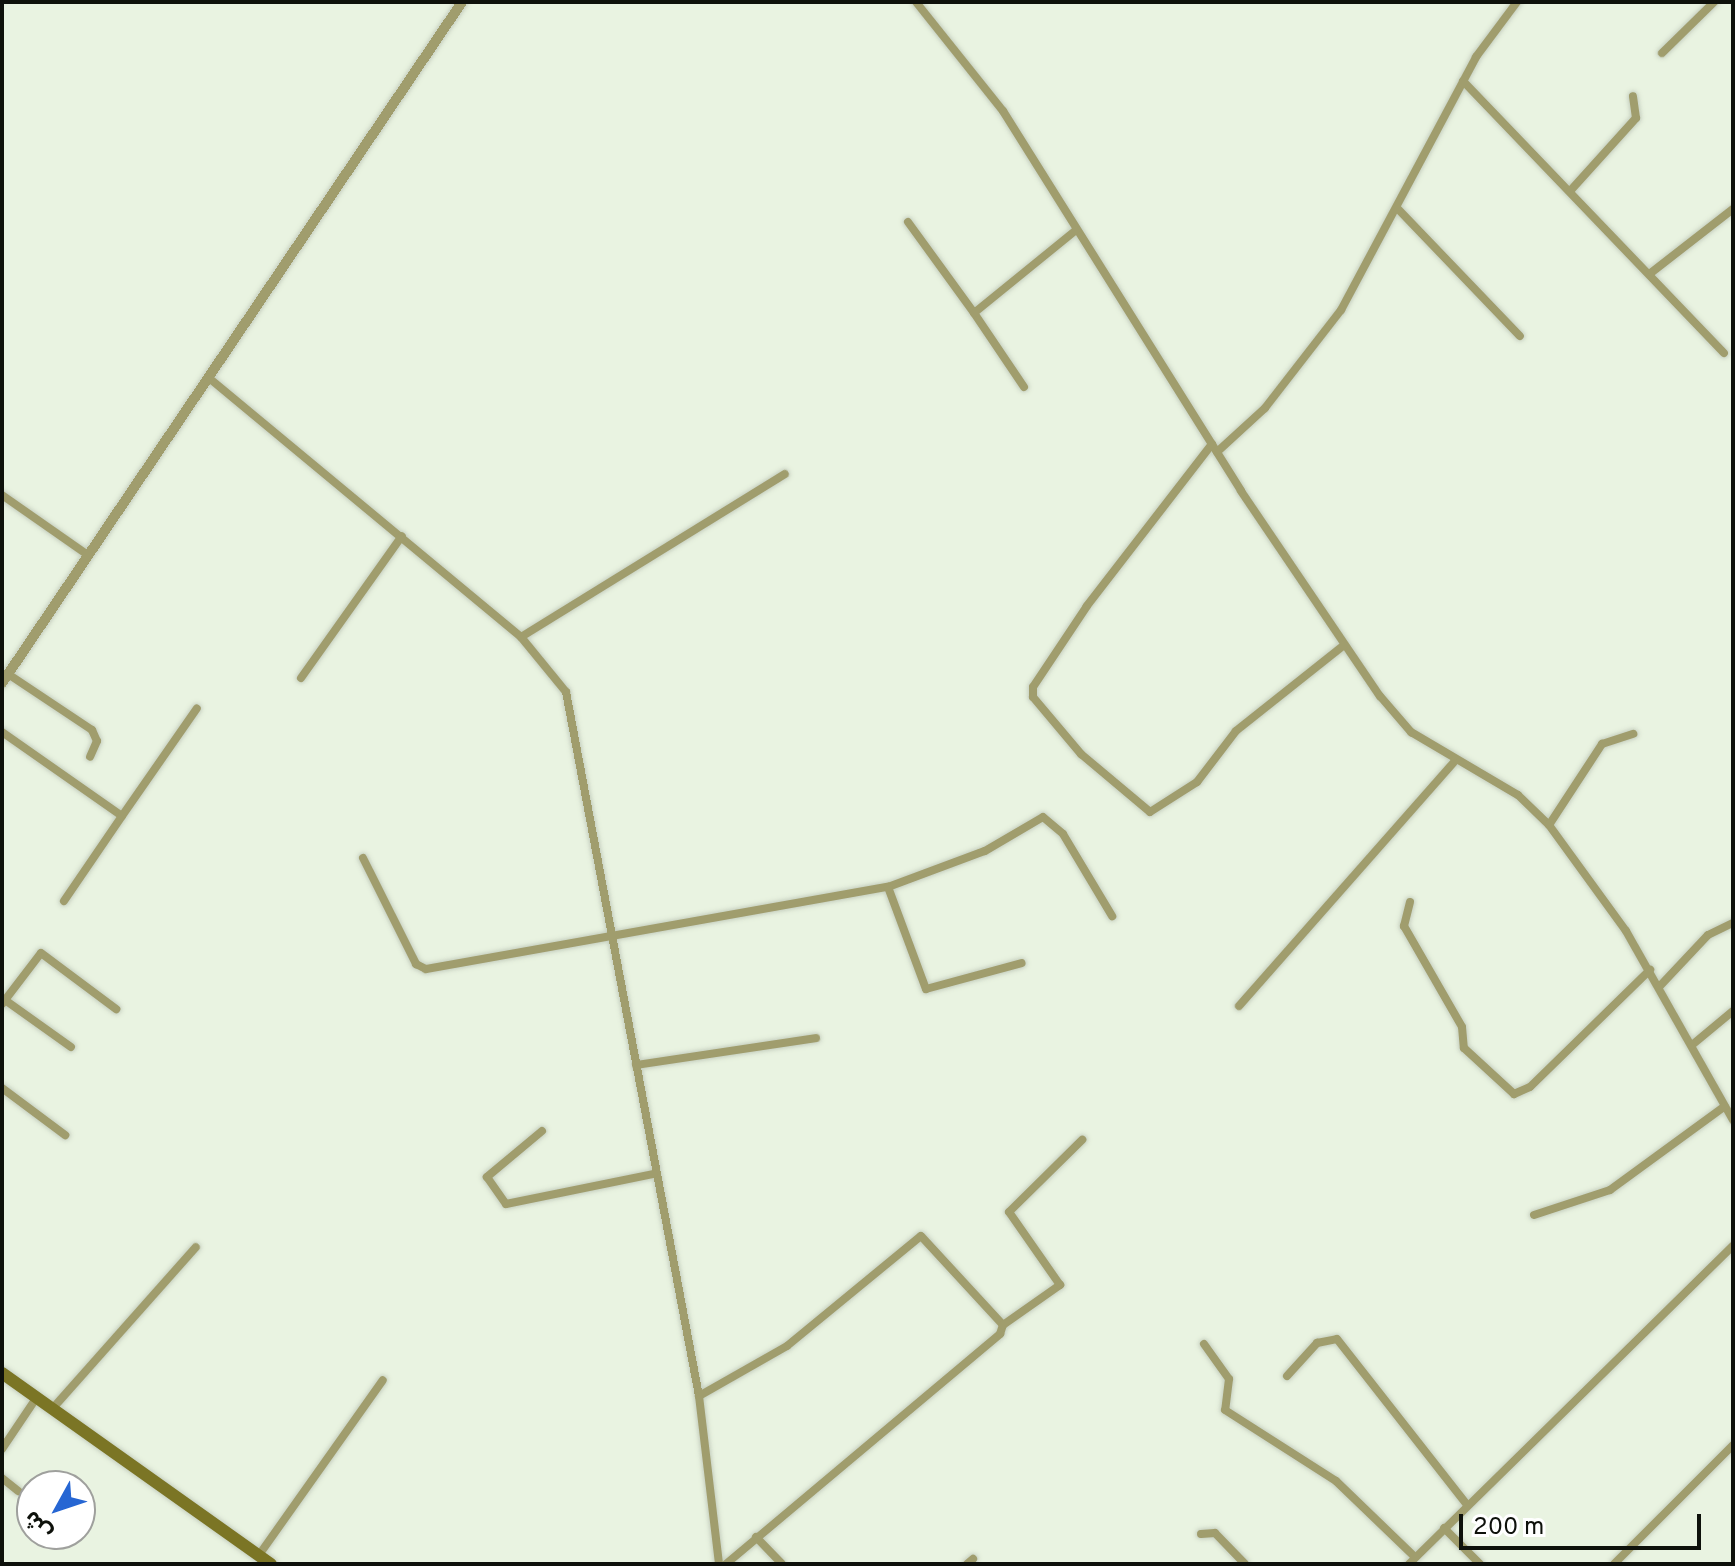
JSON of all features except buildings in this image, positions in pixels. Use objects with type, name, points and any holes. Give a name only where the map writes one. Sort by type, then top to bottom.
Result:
[{"type":"main road","points":[[2,1373],[271,1564]]},
{"type":"street","points":[[90,757],[97,741],[92,730],[5,678],[462,2]]},
{"type":"street","points":[[916,2],[1003,111],[1075,231],[1344,645],[1411,732],[1454,762],[1518,795],[1549,825],[1650,970],[1733,1120]]},
{"type":"street","points":[[1344,645],[1236,731],[1197,782],[1150,812],[1081,754],[1033,697],[1033,687],[1087,606],[1214,448],[1242,433],[1322,339],[1398,209],[1463,81],[1517,2]]},
{"type":"street","points":[[1662,53],[1714,2]]},
{"type":"street","points":[[1463,81],[1652,272],[1724,353]]},
{"type":"street","points":[[1571,190],[1636,118],[1633,96]]},
{"type":"street","points":[[1398,209],[1520,336]]},
{"type":"street","points":[[1652,272],[1733,209]]},
{"type":"street","points":[[908,222],[1024,387]]},
{"type":"street","points":[[974,313],[1075,231]]},
{"type":"street","points":[[209,378],[521,637],[566,692],[616,937],[654,1174],[699,1396],[719,1564]]},
{"type":"street","points":[[521,637],[785,474]]},
{"type":"street","points":[[2,495],[89,556]]},
{"type":"street","points":[[301,678],[402,536]]},
{"type":"street","points":[[64,901],[197,708]]},
{"type":"street","points":[[2,732],[122,816]]},
{"type":"street","points":[[1549,825],[1602,744],[1633,734]]},
{"type":"street","points":[[1239,1006],[1454,762]]},
{"type":"street","points":[[363,858],[420,968],[616,937],[888,887],[985,851],[1043,817],[1063,834],[1112,916]]},
{"type":"street","points":[[888,887],[926,989],[1022,963]]},
{"type":"street","points":[[1410,902],[1404,926],[1462,1027],[1464,1048],[1514,1094],[1530,1087],[1650,970]]},
{"type":"street","points":[[1659,987],[1708,935],[1733,923]]},
{"type":"street","points":[[71,1047],[4,1002],[41,953],[116,1009]]},
{"type":"street","points":[[1692,1045],[1733,1011]]},
{"type":"street","points":[[636,1065],[816,1038]]},
{"type":"street","points":[[2,1088],[65,1135]]},
{"type":"street","points":[[1534,1215],[1610,1190],[1725,1106]]},
{"type":"street","points":[[542,1131],[487,1177],[506,1204],[654,1174]]},
{"type":"street","points":[[726,1564],[1000,1334],[1003,1325],[1061,1283],[1010,1209],[1082,1140]]},
{"type":"street","points":[[699,1396],[787,1346],[921,1236],[1003,1325]]},
{"type":"street","points":[[1204,1344],[1229,1379],[1225,1410],[1336,1481],[1412,1561],[1733,1246]]},
{"type":"street","points":[[53,1408],[196,1247]]},
{"type":"street","points":[[1287,1376],[1317,1343],[1337,1339],[1467,1505]]},
{"type":"street","points":[[259,1555],[383,1380]]},
{"type":"street","points":[[2,1449],[37,1397]]},
{"type":"street","points":[[1614,1564],[1733,1445]]},
{"type":"street","points":[[1444,1528],[1480,1564]]},
{"type":"street","points":[[1201,1534],[1215,1533],[1245,1564]]},
{"type":"street","points":[[756,1537],[782,1564]]}]
